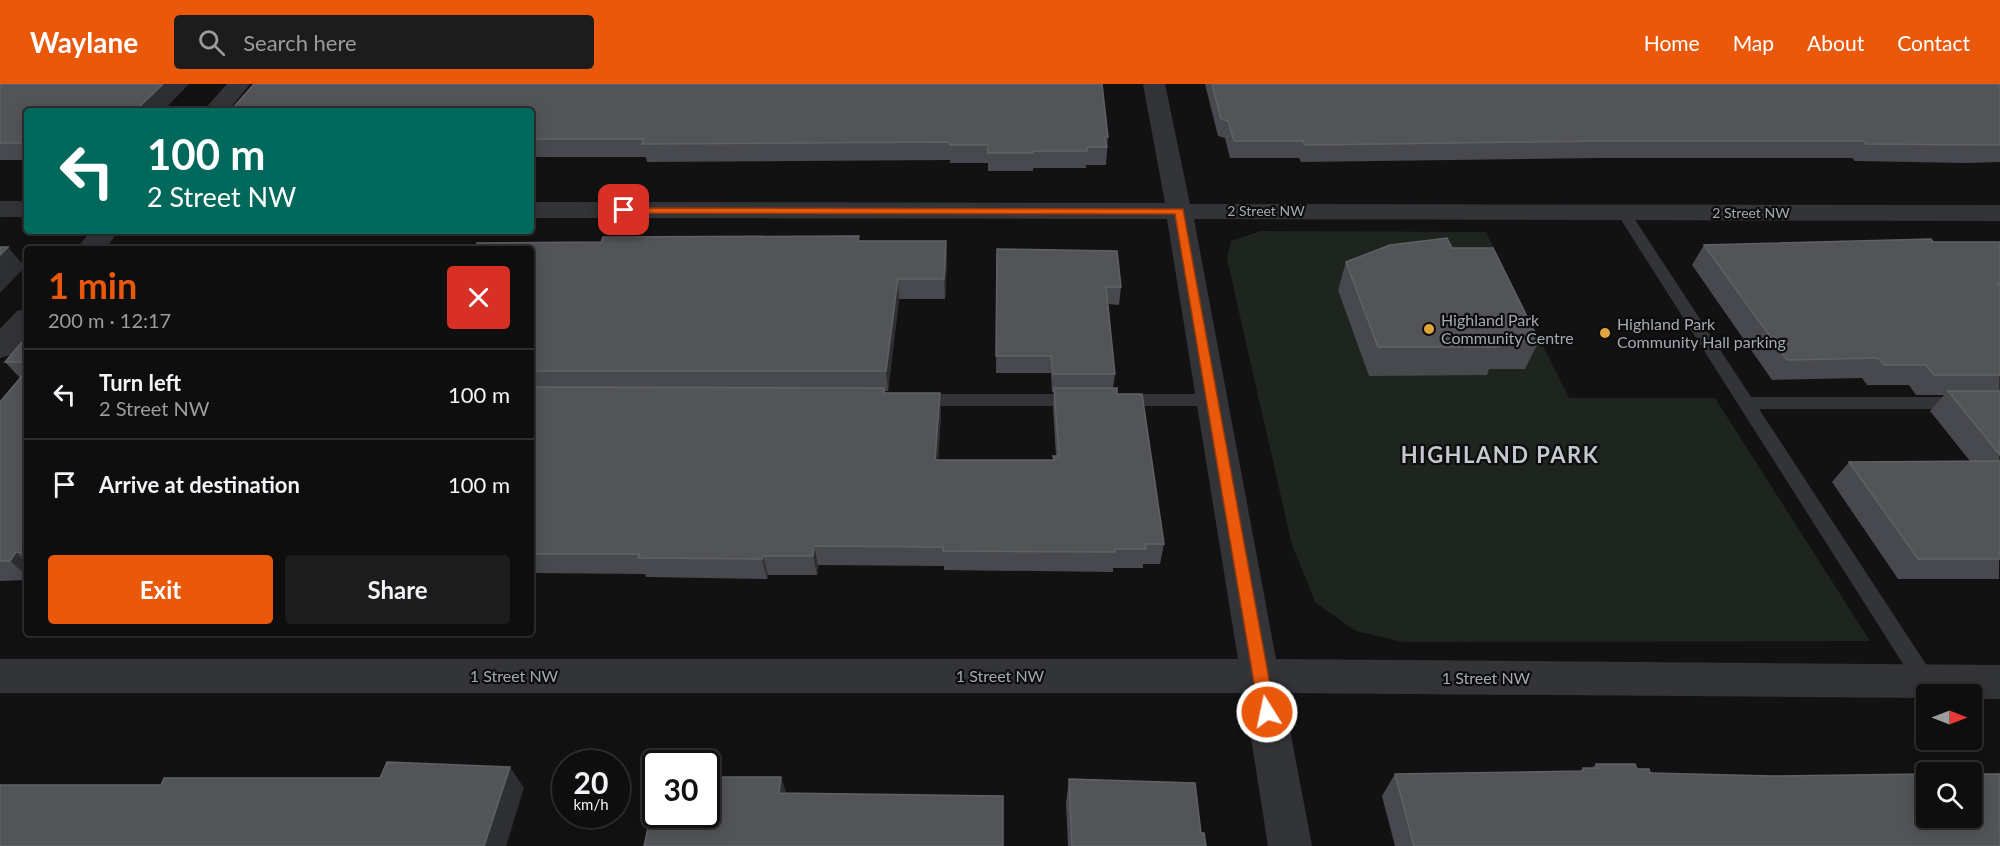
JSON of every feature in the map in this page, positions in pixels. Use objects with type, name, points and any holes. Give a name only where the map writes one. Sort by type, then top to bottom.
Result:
[{"type":"street","points":[[218,108],[239,84]]},
{"type":"street","points":[[1154,84],[1179,211],[1290,846]]},
{"type":"street","points":[[0,209],[24,209]]},
{"type":"street","name":"2 Street NW","points":[[534,210],[2000,213]]},
{"type":"street","points":[[93,246],[103,234]]},
{"type":"street","points":[[0,348],[24,321]]},
{"type":"street","name":"1 Street NW","points":[[0,676],[1261,676],[2000,682]]},
{"type":"lane","points":[[1623,212],[1926,682]]},
{"type":"lane","points":[[900,400],[1212,400]]},
{"type":"lane","points":[[1746,403],[2000,403]]},
{"type":"shaded area","points":[[1261,231],[1486,232],[1569,398],[1715,398],[1870,641],[1403,642],[1356,631],[1316,603],[1292,545],[1227,259],[1231,241]]},
{"type":"building","points":[[0,84],[163,84],[138,108],[24,108],[24,143],[0,143]]},
{"type":"building","points":[[254,84],[1102,84],[1108,137],[1104,137],[1107,147],[1087,147],[1087,151],[1033,151],[1033,153],[988,153],[988,145],[950,145],[950,142],[642,144],[644,139],[534,139],[534,108],[233,108]]},
{"type":"building","points":[[1212,84],[2000,84],[2000,145],[1866,144],[1864,141],[1607,141],[1305,145],[1303,141],[1234,141],[1228,121],[1221,119]]},
{"type":"building","points":[[859,236],[858,241],[946,241],[944,279],[898,279],[886,371],[534,371],[534,246],[476,246],[477,243],[601,242],[603,237]]},
{"type":"building","name":"Highland Park Community Centre","points":[[1447,238],[1452,248],[1493,248],[1539,341],[1496,341],[1499,347],[1378,347],[1346,262],[1390,245]]},
{"type":"building","points":[[1931,239],[1933,242],[2000,242],[2000,284],[1997,284],[2000,287],[2000,375],[1934,375],[1926,365],[1884,365],[1878,358],[1787,360],[1704,245]]},
{"type":"building","points":[[106,245],[476,246],[105,246]]},
{"type":"building","points":[[0,247],[8,247],[0,255]]},
{"type":"building","points":[[997,249],[1117,251],[1121,287],[1106,287],[1115,374],[1053,374],[1051,356],[996,356]]},
{"type":"building","points":[[24,340],[24,362],[5,362]]},
{"type":"building","points":[[24,374],[24,553],[16,552],[10,561],[0,561],[0,402]]},
{"type":"building","points":[[534,387],[884,388],[884,393],[940,393],[935,460],[1054,460],[1053,456],[1059,456],[1054,388],[1117,388],[1117,394],[1142,394],[1164,544],[1145,544],[1146,549],[1115,549],[1115,552],[943,551],[943,547],[814,546],[813,556],[763,556],[762,559],[638,558],[639,554],[534,554]]},
{"type":"building","points":[[1948,391],[2000,391],[2000,455]]},
{"type":"building","points":[[2000,461],[2000,559],[1918,559],[1849,462]]},
{"type":"building","points":[[387,762],[510,767],[484,846],[0,846],[0,785],[161,785],[164,778],[380,778]]},
{"type":"building","points":[[1596,764],[1635,764],[1637,769],[1649,769],[1650,773],[1773,776],[1916,774],[1916,828],[1982,828],[1982,774],[2000,774],[2000,846],[1414,846],[1395,774],[1584,771],[1583,768],[1598,768]]},
{"type":"building","points":[[720,777],[781,777],[779,793],[1003,796],[1003,846],[644,846],[648,828],[720,828]]},
{"type":"building","points":[[1069,779],[1195,783],[1201,833],[1204,833],[1206,846],[1072,846]]},
{"type":"place","name":"Highland Park Community Centre","points":[[1429,329]]},
{"type":"place","name":"Highland Park Community Hall parking","points":[[1605,333]]},
{"type":"district","name":"HIGHLAND PARK","points":[[1500,455]]},
{"type":"route","points":[[624,210],[1179,211],[1267,712]]}]
